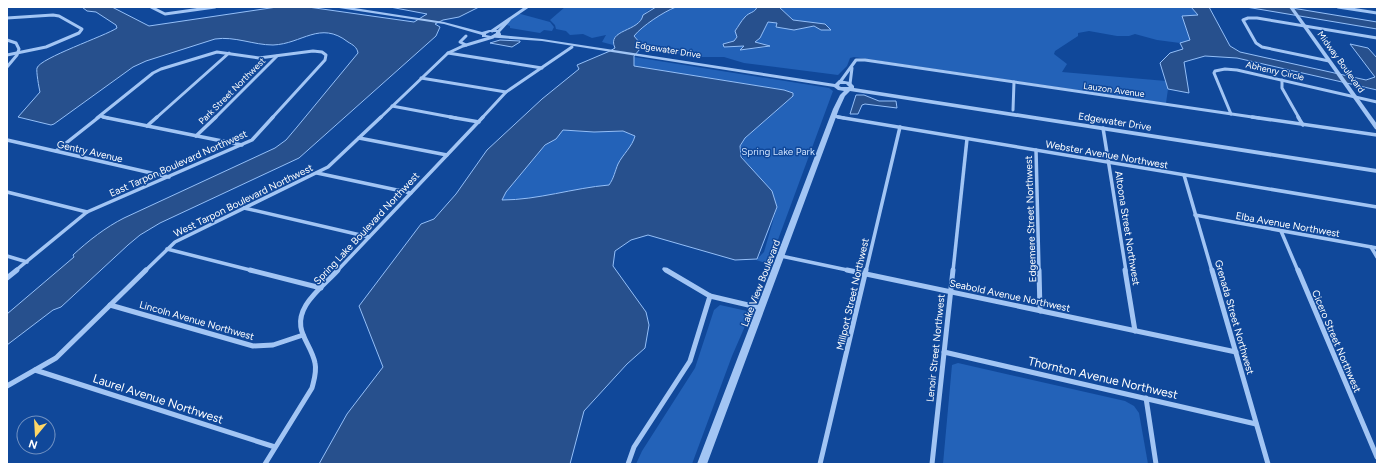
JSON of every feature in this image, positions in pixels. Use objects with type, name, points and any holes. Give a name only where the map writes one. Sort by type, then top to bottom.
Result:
[{"type":"street","points":[[150,7],[166,14],[214,7]]},
{"type":"street","points":[[339,7],[444,22],[487,33],[497,34]]},
{"type":"street","points":[[351,7],[416,18]]},
{"type":"street","points":[[474,44],[487,33],[527,7]]},
{"type":"street","name":"Midway Boulevard","points":[[1291,7],[1377,128]]},
{"type":"street","points":[[1338,7],[1377,13]]},
{"type":"street","points":[[7,18],[53,14],[82,29],[79,33],[46,47],[7,55]]},
{"type":"street","points":[[1329,61],[1262,47],[1256,43],[1243,21],[1245,18],[1257,18],[1377,38]]},
{"type":"street","points":[[487,33],[487,37],[497,34],[509,20]]},
{"type":"street","name":"West Tarpon Boulevard Northwest","points":[[7,386],[56,358],[175,242],[328,168],[448,53],[457,47],[474,44],[497,34]]},
{"type":"street","name":"Edgewater Drive","points":[[497,34],[722,65],[838,84]]},
{"type":"street","points":[[466,36],[460,42],[468,45]]},
{"type":"street","points":[[7,40],[18,45],[19,53],[7,67]]},
{"type":"street","name":"Spring Lake Boulevard Northwest","points":[[265,464],[308,395],[315,381],[315,362],[300,325],[302,314],[307,303],[506,92],[572,47]]},
{"type":"street","name":"East Tarpon Boulevard Northwest","points":[[7,278],[87,212],[242,145],[256,137],[326,57],[325,53],[313,51],[259,58],[229,53],[211,53],[156,71],[56,151]]},
{"type":"street","points":[[147,126],[229,53]]},
{"type":"street","points":[[448,53],[542,68]]},
{"type":"street","name":"Edgewater Drive","points":[[639,53],[678,61],[838,84]]},
{"type":"street","name":"Park Street Northwest","points":[[196,136],[277,56]]},
{"type":"street","name":"Lauzon Avenue","points":[[853,66],[856,60],[865,60],[1377,136]]},
{"type":"street","points":[[678,61],[722,65]]},
{"type":"street","points":[[853,66],[850,87],[842,89],[838,84],[853,66]]},
{"type":"street","name":"Abhenry Circle","points":[[1231,114],[1215,78],[1215,71],[1231,69],[1377,102]]},
{"type":"street","points":[[421,78],[506,92]]},
{"type":"street","points":[[1282,80],[1282,88],[1303,124]]},
{"type":"street","points":[[1013,110],[1014,82]]},
{"type":"street","name":"Lake View Boulevard","points":[[835,113],[838,84]]},
{"type":"street","name":"Edgewater Drive","points":[[850,87],[1013,110],[1377,168]]},
{"type":"street","name":"Edgewater Drive","points":[[850,87],[1377,171]]},
{"type":"street","name":"Lake View Boulevard","points":[[702,464],[835,113],[843,95],[850,87]]},
{"type":"street","points":[[392,106],[478,122]]},
{"type":"street","name":"Webster Avenue Northwest","points":[[835,113],[900,127],[1377,207]]},
{"type":"street","points":[[100,116],[242,145]]},
{"type":"street","name":"Millport Street Northwest","points":[[820,464],[900,127]]},
{"type":"street","name":"Altoona Street Northwest","points":[[1103,128],[1135,331]]},
{"type":"street","points":[[359,138],[447,155]]},
{"type":"street","name":"Lenoir Street Northwest","points":[[932,464],[967,138]]},
{"type":"street","name":"Gentry Avenue","points":[[7,140],[169,177]]},
{"type":"street","name":"Edgemere Street Northwest","points":[[1036,150],[1040,311]]},
{"type":"street","points":[[316,173],[411,193]]},
{"type":"street","name":"Grenada Street Northwest","points":[[1184,175],[1268,464]]},
{"type":"street","points":[[7,192],[87,212]]},
{"type":"street","points":[[244,208],[369,237]]},
{"type":"street","name":"Elba Avenue Northwest","points":[[1196,215],[1281,232],[1377,248]]},
{"type":"street","name":"Cicero Street Northwest","points":[[1281,232],[1377,457]]},
{"type":"street","points":[[1371,247],[1377,258]]},
{"type":"street","points":[[167,249],[321,288]]},
{"type":"street","points":[[7,256],[27,262]]},
{"type":"street","name":"Seabold Avenue Northwest","points":[[781,256],[1236,352]]},
{"type":"street","points":[[664,270],[710,296],[762,308]]},
{"type":"street","points":[[628,464],[634,447],[690,361],[710,296]]},
{"type":"street","name":"Lincoln Avenue Northwest","points":[[110,305],[254,346],[261,347],[278,345],[303,335]]},
{"type":"street","name":"Thornton Avenue Northwest","points":[[944,352],[1256,424]]},
{"type":"street","name":"Laurel Avenue Northwest","points":[[35,370],[275,447]]},
{"type":"street","points":[[1146,398],[1156,464]]},
{"type":"green space","points":[[565,7],[656,7],[647,11],[642,21],[635,27],[614,38],[613,45],[602,42],[606,35],[592,38],[583,34],[570,35],[566,31],[556,29],[555,25],[550,20]]},
{"type":"green space","points":[[676,7],[757,7],[740,23],[737,32],[738,37],[734,41],[729,42],[725,47],[745,46],[741,50],[769,47],[754,42],[760,38],[768,22],[777,22],[776,27],[794,29],[814,26],[821,30],[831,30],[824,24],[793,20],[779,7],[1191,7],[1198,15],[1191,40],[1180,43],[1157,40],[1135,34],[1129,36],[1117,36],[1089,31],[1078,33],[1078,36],[1055,51],[1054,54],[1067,64],[1062,72],[1166,81],[1168,89],[1166,103],[854,57],[850,58],[847,66],[838,75],[744,63],[724,57],[700,57],[653,49],[640,49],[640,43],[634,36],[653,20]]},
{"type":"green space","points":[[517,13],[550,22],[554,27],[552,31],[544,30],[540,33],[510,28],[510,26],[507,25],[509,20]]},
{"type":"green space","name":"Spring Lake Park","points":[[634,57],[829,88],[833,91],[769,264],[756,260],[764,252],[777,207],[772,191],[744,160],[739,149],[745,138],[793,96],[793,93],[784,90],[634,66]]},
{"type":"green space","points":[[563,130],[594,132],[623,131],[635,136],[609,185],[529,198],[502,200],[506,192],[541,150]]},
{"type":"green space","points":[[720,305],[750,313],[732,356],[692,464],[636,464],[642,451],[695,368],[714,310]]},
{"type":"green space","points":[[958,363],[1125,401],[1134,406],[1139,413],[1148,464],[943,464],[952,365]]},
{"type":"shaded area","points":[[82,7],[112,7],[149,26],[277,7],[308,7],[414,22],[427,14],[390,7],[479,7],[459,17],[443,20],[435,24],[440,27],[436,36],[299,158],[160,223],[140,235],[61,307],[53,310],[7,345],[7,314],[74,257],[73,255],[85,245],[104,230],[124,218],[275,148],[286,140],[358,53],[352,44],[329,33],[320,33],[283,44],[273,45],[222,38],[215,39],[146,61],[133,67],[54,124],[51,125],[18,117],[40,92],[37,68],[41,64],[60,53],[117,28],[116,25],[96,12],[87,11]]},
{"type":"shaded area","points":[[656,7],[676,7],[653,20],[634,36],[640,43],[640,49],[634,56],[634,66],[784,90],[793,93],[793,96],[745,138],[740,146],[741,157],[772,191],[777,207],[757,259],[735,260],[648,235],[631,240],[615,251],[613,266],[646,312],[649,325],[645,348],[627,364],[584,411],[570,464],[319,464],[347,414],[383,367],[359,306],[421,224],[434,219],[456,194],[487,150],[542,99],[579,69],[577,65],[615,48],[613,42],[615,37],[636,25],[641,21],[643,15]],"holes":[[[563,130],[594,132],[623,131],[635,136],[632,144],[618,164],[609,185],[529,198],[502,200],[506,192],[545,145],[556,139]]]},
{"type":"shaded area","points":[[757,7],[779,7],[793,20],[825,24],[831,30],[821,30],[814,26],[794,30],[776,27],[777,23],[768,22],[760,38],[755,42],[770,46],[740,50],[744,46],[724,47],[723,44],[734,41],[737,37],[735,31],[741,22]]},
{"type":"shaded area","points":[[1191,7],[1209,7],[1230,46],[1240,52],[1366,80],[1375,77],[1350,44],[1368,48],[1377,58],[1377,90],[1237,58],[1205,56],[1184,62],[1189,93],[1168,89],[1160,63],[1170,53],[1183,49],[1180,43],[1190,40],[1182,16],[1198,15]]},
{"type":"shaded area","points":[[1246,7],[1286,7],[1377,22],[1377,29]]},
{"type":"shaded area","points":[[500,40],[520,42],[512,47],[490,43]]},
{"type":"shaded area","points":[[856,95],[864,95],[879,101],[896,101],[897,108],[865,104],[862,105],[858,114],[850,114]]}]
